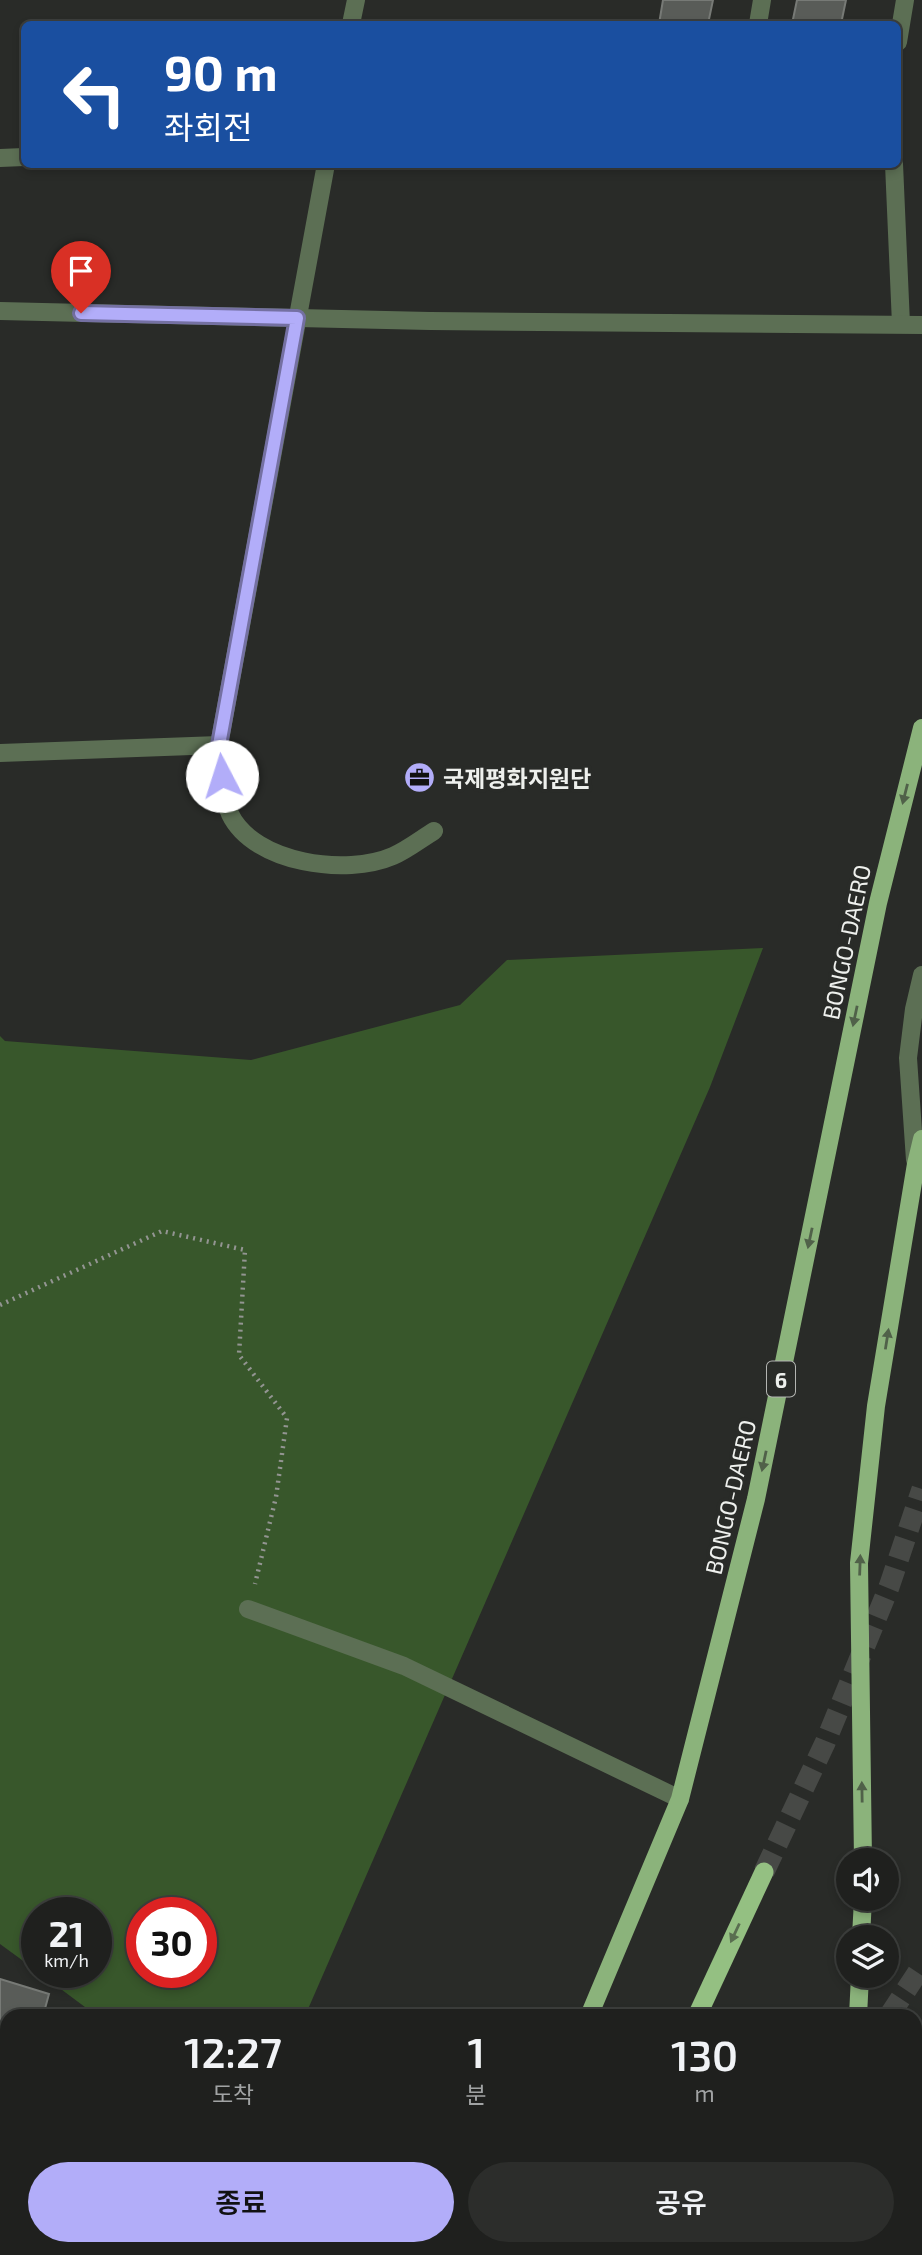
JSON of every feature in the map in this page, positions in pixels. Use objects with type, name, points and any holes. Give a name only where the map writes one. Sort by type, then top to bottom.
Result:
[{"type":"highway","points":[[700,2009],[764,1871]]},
{"type":"main road","name":"BONGO-DAERO","points":[[592,2009],[680,1798],[756,1499],[878,903],[922,728]]},
{"type":"main road","points":[[863,1848],[859,1563],[876,1406],[922,1139]]},
{"type":"main road","points":[[858,2009],[859,1988]]},
{"type":"street","points":[[352,21],[356,0]]},
{"type":"street","points":[[758,21],[762,0]]},
{"type":"street","points":[[901,24],[905,0]]},
{"type":"street","points":[[0,158],[21,158]]},
{"type":"street","points":[[325,168],[219,745],[230,813],[246,835],[270,851],[305,861],[351,866],[393,856],[434,831]]},
{"type":"street","points":[[894,168],[901,324]]},
{"type":"street","points":[[0,311],[297,318],[922,325]]},
{"type":"street","points":[[0,752],[219,745]]},
{"type":"street","points":[[916,1164],[908,1058],[914,1009],[922,975]]},
{"type":"street","points":[[248,1609],[404,1666],[680,1798]]},
{"type":"path","points":[[0,1305],[162,1231],[244,1250],[239,1355],[287,1419],[276,1497],[248,1609]]},
{"type":"green space","points":[[763,948],[710,1087],[308,2009],[88,2009],[59,1988],[112,1988],[112,1897],[21,1897],[21,1959],[0,1944],[0,1036],[5,1041],[251,1060],[460,1005],[507,960]]},
{"type":"building","points":[[663,0],[713,0],[709,21],[660,21]]},
{"type":"building","points":[[797,0],[846,0],[842,21],[793,21]]},
{"type":"building","points":[[0,1979],[21,1985],[21,1988],[49,1994],[45,2009],[0,2009]]},
{"type":"tunnel","points":[[764,1872],[825,1743],[889,1587],[922,1489]]},
{"type":"tunnel","points":[[894,2009],[922,1966]]},
{"type":"place","name":"국제평화지원단","points":[[420,778]]},
{"type":"route","points":[[81,313],[297,318],[219,745],[222,776]]}]
